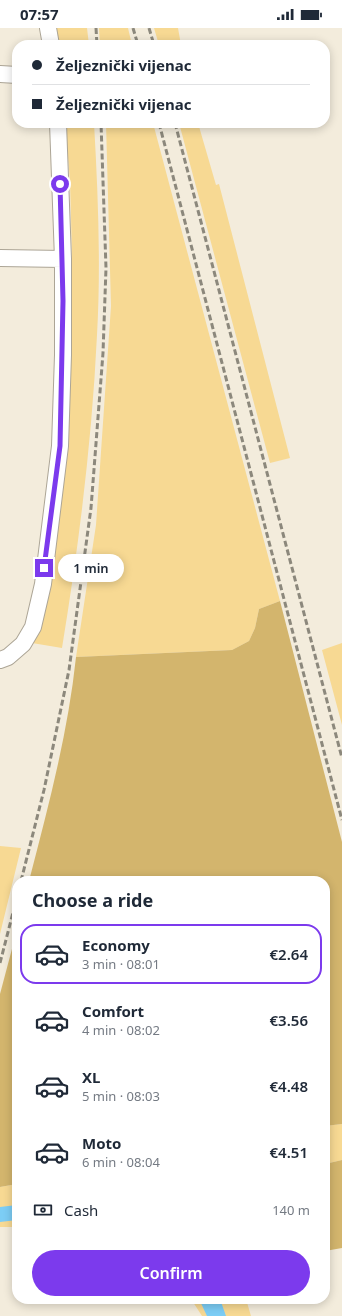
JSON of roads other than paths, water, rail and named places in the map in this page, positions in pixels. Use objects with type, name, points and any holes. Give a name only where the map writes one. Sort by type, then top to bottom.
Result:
[{"type":"street","points":[[48,28],[50,40]]},
{"type":"street","points":[[0,74],[12,75]]},
{"type":"street","points":[[0,660],[8,657],[23,644],[32,628],[42,584],[60,446],[63,356],[63,259],[58,128]]},
{"type":"street","points":[[0,258],[63,259]]},
{"type":"water","points":[[12,1206],[12,1221],[0,1222],[0,1207]]},
{"type":"water","points":[[201,1304],[222,1304],[226,1316],[207,1316]]},
{"type":"railway","points":[[96,28],[97,40]]},
{"type":"railway","points":[[133,28],[137,40]]},
{"type":"railway","points":[[149,28],[153,40]]},
{"type":"railway","points":[[22,876],[44,790],[69,670],[91,508],[103,353],[106,268],[101,128]]},
{"type":"railway","points":[[160,128],[342,820]]},
{"type":"railway","points":[[176,128],[342,758]]},
{"type":"railway","points":[[0,963],[12,916]]}]
